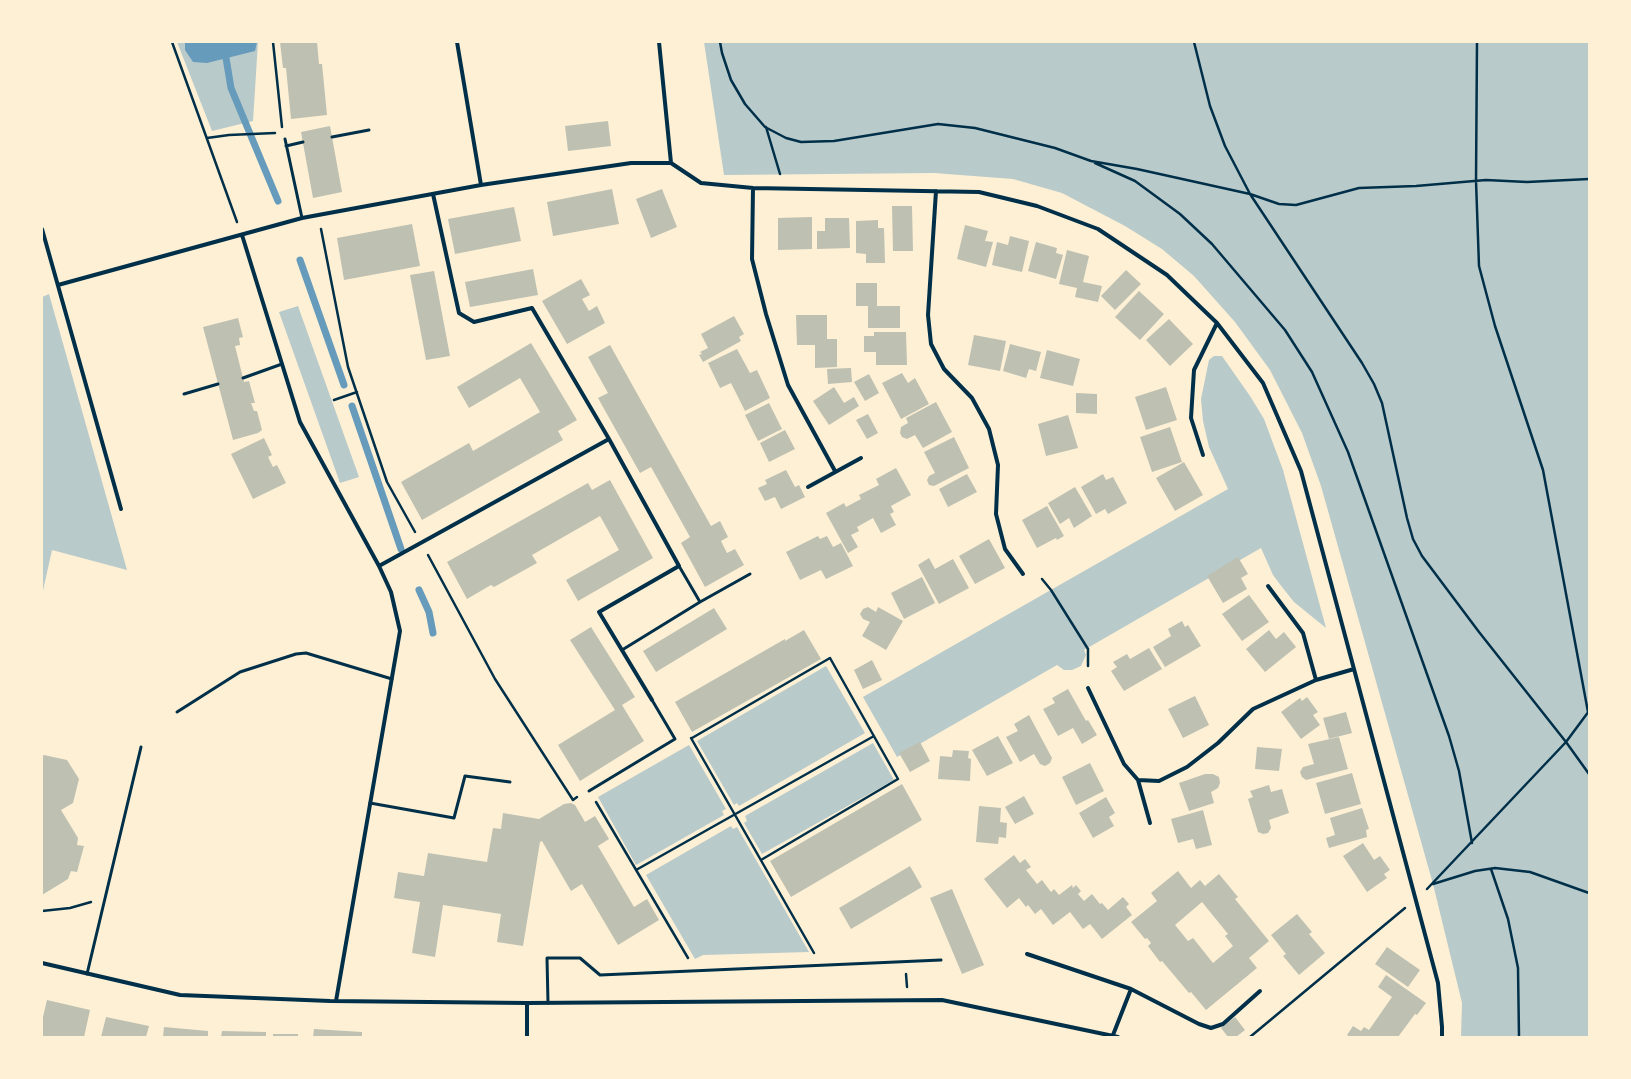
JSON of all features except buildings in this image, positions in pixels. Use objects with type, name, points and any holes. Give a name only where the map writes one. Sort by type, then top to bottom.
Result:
[{"type":"street","points":[[457,42],[481,185]]},
{"type":"street","points":[[659,42],[671,163]]},
{"type":"street","points":[[58,285],[302,218],[481,185],[632,163],[671,163],[702,183],[753,188],[936,190],[979,192],[1037,206],[1098,229],[1167,275],[1218,322],[1263,383],[1301,471],[1438,983],[1442,1037]]},
{"type":"street","points":[[753,188],[752,259],[766,314],[788,386],[835,471]]},
{"type":"street","points":[[936,190],[928,315],[931,344],[944,369],[972,398],[989,428],[998,465],[996,514],[1005,548],[1023,574]]},
{"type":"street","points":[[433,194],[459,313],[474,322],[532,308],[609,439],[679,566],[599,612],[652,700]]},
{"type":"street","points":[[42,229],[121,509]]},
{"type":"street","points":[[242,235],[300,422],[379,566],[391,592],[400,630],[336,1001]]},
{"type":"street","points":[[1203,455],[1191,418],[1194,370],[1218,322]]},
{"type":"street","points":[[379,566],[609,439]]},
{"type":"street","points":[[808,487],[861,458]]},
{"type":"street","points":[[1268,586],[1303,634],[1316,680]]},
{"type":"street","points":[[1138,780],[1159,781],[1187,767],[1218,743],[1253,708],[1316,680],[1354,669]]},
{"type":"street","points":[[1088,688],[1124,764],[1138,780],[1150,823]]},
{"type":"street","points":[[1027,954],[1131,989],[1199,1024],[1211,1028],[1223,1024],[1260,991]]},
{"type":"street","points":[[42,963],[180,995],[336,1001],[528,1003],[942,1000],[1118,1037]]},
{"type":"street","points":[[1113,1035],[1131,989]]},
{"type":"street","points":[[527,1037],[528,1003]]},
{"type":"lane","points":[[332,137],[369,130]]},
{"type":"lane","points":[[285,139],[302,218]]},
{"type":"lane","points":[[286,146],[303,142]]},
{"type":"lane","points":[[243,378],[282,364]]},
{"type":"lane","points":[[184,394],[218,384]]},
{"type":"lane","points":[[679,566],[700,602]]},
{"type":"lane","points":[[622,650],[700,602],[750,574]]},
{"type":"lane","points":[[177,712],[240,672],[296,654],[306,653],[392,679]]},
{"type":"lane","points":[[589,791],[675,739],[652,700]]},
{"type":"lane","points":[[87,974],[141,747]]},
{"type":"lane","points":[[370,803],[454,818],[465,776],[510,782]]},
{"type":"lane","points":[[548,1003],[547,958],[580,958],[600,975],[941,960]]},
{"type":"path","points":[[172,42],[242,235]]},
{"type":"path","points":[[273,42],[285,139]]},
{"type":"path","points":[[720,42],[731,80],[745,104],[766,127],[786,138],[801,142],[834,141],[938,124],[975,128],[1055,148],[1091,161],[1135,181],[1180,214],[1212,244],[1285,330],[1312,372],[1348,452],[1449,736],[1459,771],[1472,842]]},
{"type":"path","points":[[1194,42],[1210,106],[1225,146],[1250,194],[1362,362],[1374,384],[1382,403],[1407,518],[1413,539],[1422,556],[1479,632],[1566,742],[1589,774]]},
{"type":"path","points":[[1477,42],[1476,181],[1479,266],[1495,326],[1543,470],[1588,712]]},
{"type":"path","points":[[766,127],[785,189]]},
{"type":"path","points":[[207,138],[229,135],[260,134]]},
{"type":"path","points":[[1091,161],[1137,169],[1250,194],[1279,204],[1296,205],[1359,188],[1416,186],[1476,181],[1558,181],[1589,179]]},
{"type":"path","points":[[318,215],[348,367],[387,482],[495,679],[573,800],[589,791],[696,971]]},
{"type":"path","points":[[334,400],[357,392]]},
{"type":"path","points":[[1042,579],[1052,590],[1088,648],[1088,666]]},
{"type":"path","points":[[675,739],[692,738],[830,658],[898,780],[761,860]]},
{"type":"path","points":[[636,870],[874,736]]},
{"type":"path","points":[[692,738],[822,965]]},
{"type":"path","points":[[1491,869],[1508,918],[1518,968],[1519,1037]]},
{"type":"path","points":[[1433,884],[1475,871],[1512,869],[1530,872],[1589,893]]},
{"type":"path","points":[[42,911],[70,908],[105,898]]},
{"type":"path","points":[[905,962],[908,1001]]},
{"type":"shaded area","points":[[177,42],[258,42],[253,121],[212,131]]},
{"type":"shaded area","points":[[704,42],[1589,42],[1589,1037],[1461,1037],[1462,1003],[1433,884],[1321,486],[1302,433],[1270,370],[1235,322],[1194,276],[1162,249],[1125,226],[1062,193],[1013,179],[934,173],[724,175]]},
{"type":"shaded area","points":[[49,294],[127,570],[52,550],[42,595],[42,297]]},
{"type":"shaded area","points":[[298,306],[359,477],[340,483],[279,312]]},
{"type":"shaded area","points":[[1214,356],[1222,356],[1264,419],[1283,470],[1326,628],[1294,602],[1273,575],[1261,548],[1084,650],[1086,655],[1081,666],[1072,670],[1064,670],[1057,665],[897,757],[863,697],[1228,489],[1209,447],[1203,421],[1201,399],[1209,360]]},
{"type":"shaded area","points":[[826,666],[865,733],[739,806],[737,803],[734,805],[697,741]]},
{"type":"shaded area","points":[[873,743],[894,780],[762,854],[744,823],[747,821],[745,816]]},
{"type":"shaded area","points":[[689,745],[726,809],[722,811],[724,815],[636,865],[598,797]]},
{"type":"shaded area","points":[[731,826],[733,829],[737,827],[809,952],[703,955],[695,959],[646,875]]},
{"type":"water","points":[[185,42],[257,42],[255,51],[207,63],[193,62],[185,50]]},
{"type":"waterway","points":[[226,58],[231,88],[278,201]]},
{"type":"waterway","points":[[300,260],[344,385]]},
{"type":"waterway","points":[[352,406],[401,549]]},
{"type":"waterway","points":[[419,590],[429,612],[433,633]]}]
